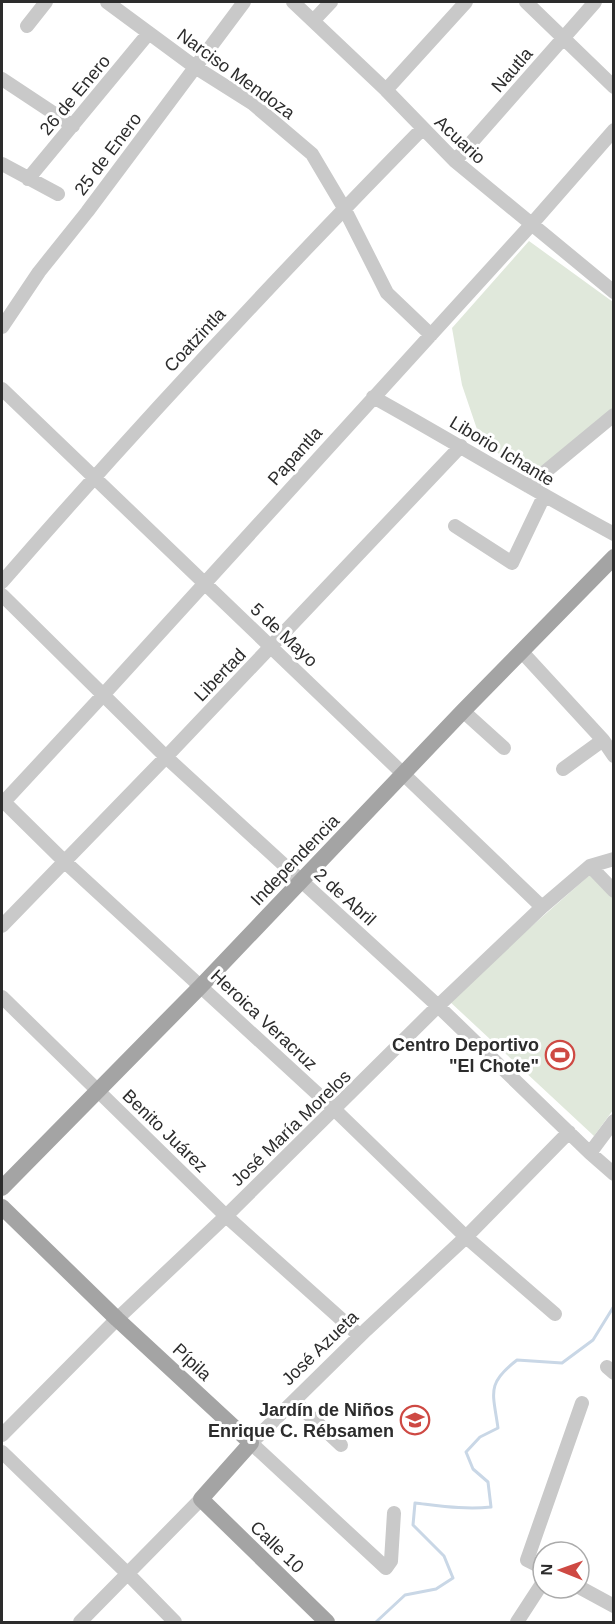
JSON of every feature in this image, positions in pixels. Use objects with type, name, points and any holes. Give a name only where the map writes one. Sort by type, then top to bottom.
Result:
[{"type":"main road","name":"Independencia","points":[[2,1188],[96,1090],[201,986],[463,711],[614,557]]},
{"type":"main road","name":"Pípila","points":[[2,1206],[117,1319],[251,1443]]},
{"type":"main road","name":"José Azueta","points":[[201,1499],[251,1443]]},
{"type":"main road","name":"Calle 10","points":[[201,1499],[327,1623]]},
{"type":"street","points":[[27,26],[46,2]]},
{"type":"street","name":"Narciso Mendoza","points":[[107,2],[148,34],[252,104],[312,154],[344,208],[387,292],[431,335]]},
{"type":"street","name":"25 de Enero","points":[[2,327],[39,272],[87,213],[244,2]]},
{"type":"street","name":"Acuario","points":[[293,2],[386,90],[455,162],[530,226],[611,286]]},
{"type":"street","points":[[314,20],[331,2]]},
{"type":"street","points":[[386,90],[466,2]]},
{"type":"street","points":[[526,2],[614,87]]},
{"type":"street","name":"Nautla","points":[[455,162],[595,2]]},
{"type":"street","name":"26 de Enero","points":[[28,179],[148,34]]},
{"type":"street","points":[[2,79],[74,126]]},
{"type":"street","name":"Coatzintla","points":[[2,582],[94,476],[344,208],[422,129]]},
{"type":"street","name":"Papantla","points":[[2,802],[104,694],[431,335],[614,130]]},
{"type":"street","points":[[2,164],[58,194]]},
{"type":"street","name":"5 de Mayo","points":[[2,389],[542,907]]},
{"type":"street","name":"Liborio Ichante","points":[[373,397],[461,446],[543,496],[614,534]]},
{"type":"street","points":[[528,486],[614,415]]},
{"type":"street","name":"Libertad","points":[[2,926],[272,647],[461,446]]},
{"type":"street","points":[[455,526],[512,563],[543,496]]},
{"type":"street","name":"2 de Abril","points":[[2,595],[166,757],[438,1006],[614,1174]]},
{"type":"street","points":[[522,652],[603,740],[614,756]]},
{"type":"street","points":[[463,711],[504,748]]},
{"type":"street","points":[[563,769],[603,740]]},
{"type":"street","name":"Heroica Veracruz","points":[[2,802],[335,1110],[466,1238],[555,1314]]},
{"type":"street","name":"José María Morelos","points":[[2,1435],[117,1319],[226,1216],[438,1006],[542,907],[590,866],[614,858]]},
{"type":"street","points":[[590,866],[614,891]]},
{"type":"street","name":"Benito Juárez","points":[[2,998],[226,1216],[360,1336]]},
{"type":"street","points":[[590,1153],[614,1120]]},
{"type":"street","name":"José Azueta","points":[[251,1443],[360,1336],[466,1238],[569,1132]]},
{"type":"street","points":[[294,1401],[341,1445]]},
{"type":"street","points":[[534,1540],[582,1403]]},
{"type":"street","name":"Pípila","points":[[251,1443],[386,1568],[391,1561],[394,1513]]},
{"type":"street","points":[[2,1452],[128,1574],[175,1623]]},
{"type":"street","name":"José Azueta","points":[[80,1623],[201,1499]]},
{"type":"street","points":[[531,1549],[527,1560],[531,1562]]},
{"type":"street","points":[[591,1594],[614,1606]]},
{"type":"street","points":[[517,1623],[532,1600]]},
{"type":"shaded area","points":[[529,241],[613,302],[613,414],[540,477],[482,444],[462,385],[452,328]]},
{"type":"shaded area","name":"Centro Deportivo \"El Chote\"","points":[[592,873],[614,896],[613,1110],[594,1136],[448,1000]]},
{"type":"waterway","points":[[376,1622],[405,1595],[436,1589],[453,1578],[444,1556],[413,1525],[415,1503],[463,1508],[491,1507],[488,1482],[473,1469],[466,1452],[480,1437],[498,1428],[494,1390],[500,1376],[517,1360],[562,1363],[593,1340],[614,1306]]},
{"type":"place","name":"Centro Deportivo \"El Chote\"","points":[[560,1055]]},
{"type":"place","name":"Jardín de Niños Enrique C. Rébsamen","points":[[415,1420]]}]
